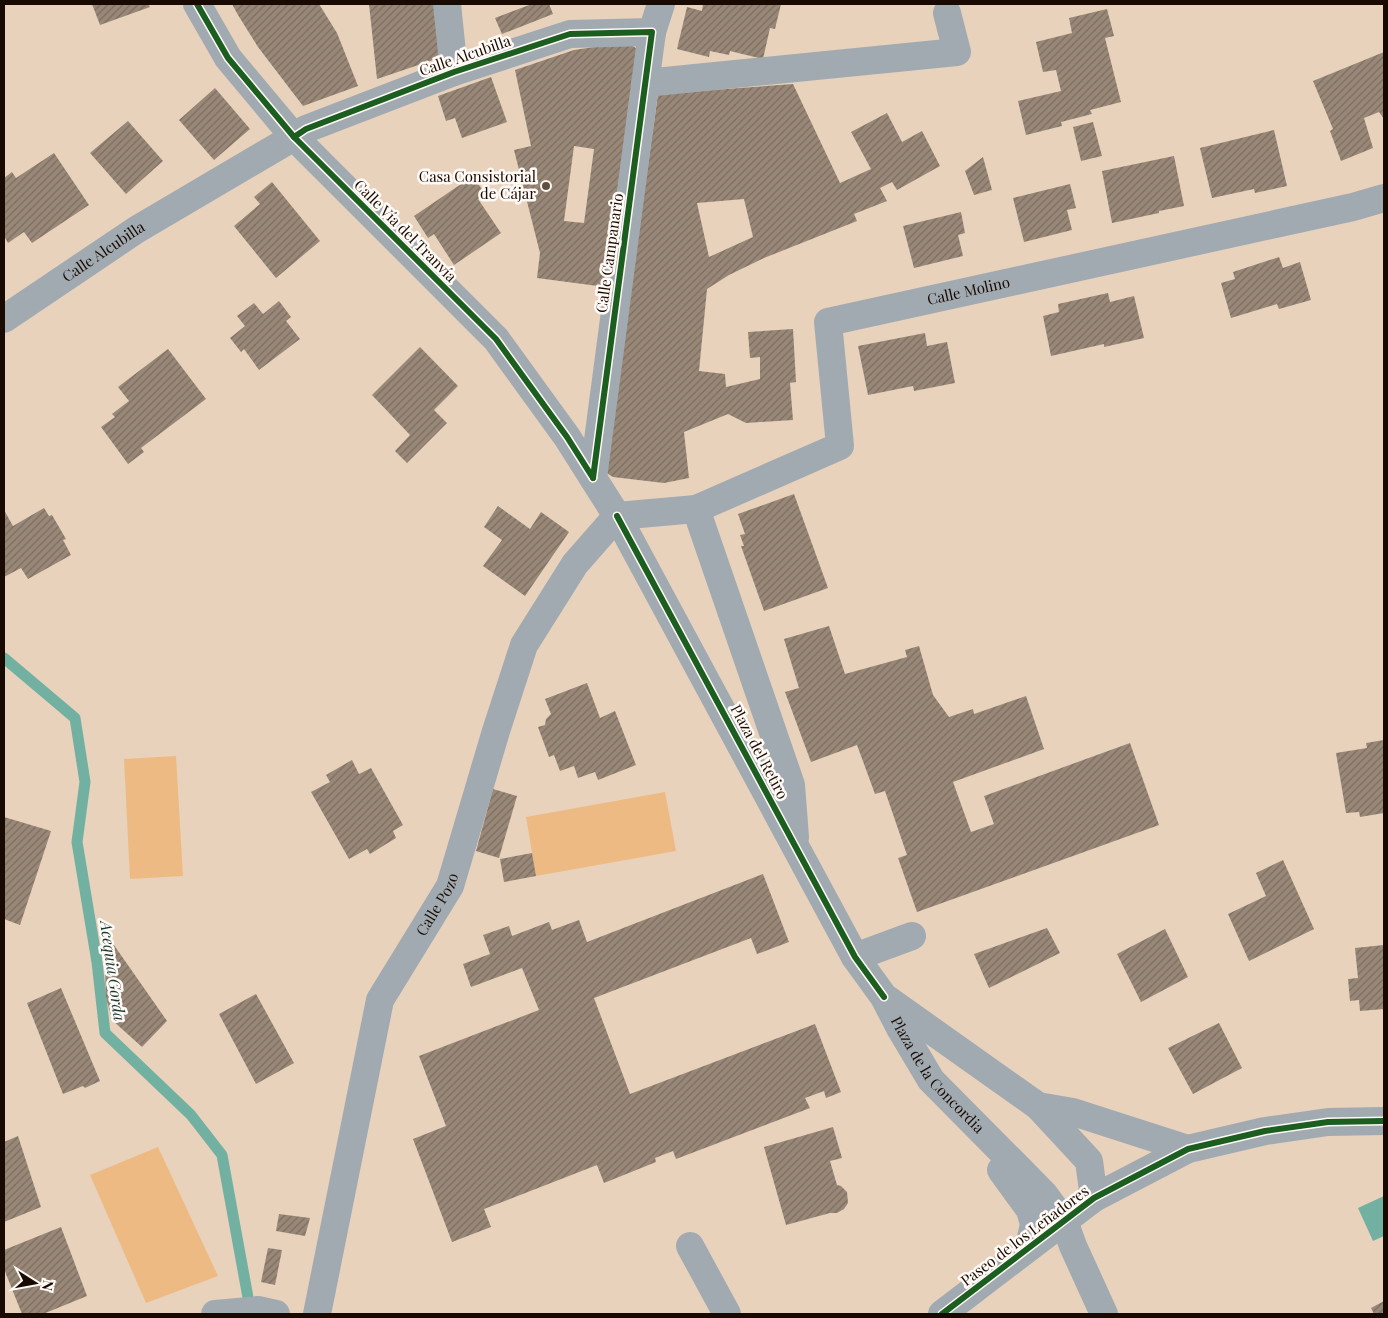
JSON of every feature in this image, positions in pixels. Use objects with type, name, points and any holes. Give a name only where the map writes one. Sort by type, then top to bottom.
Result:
[{"type":"street","name":"Calle Vía del Tranvía","points":[[197,4],[228,58],[294,137],[496,339],[567,437],[617,516]]},
{"type":"street","points":[[446,4],[454,72]]},
{"type":"street","name":"Calle Campanario","points":[[593,478],[652,32],[661,4]]},
{"type":"street","points":[[645,82],[957,52],[947,13]]},
{"type":"street","name":"Calle Alcubilla","points":[[4,319],[136,230],[306,129],[454,72],[570,34],[652,32]]},
{"type":"street","name":"Calle Molino","points":[[696,509],[840,446],[828,322],[1353,207],[1384,198]]},
{"type":"street","points":[[617,516],[696,509]]},
{"type":"street","name":"Plaza del Retiro","points":[[696,509],[791,785],[796,848]]},
{"type":"street","name":"Plaza del Retiro","points":[[617,516],[855,958],[884,997]]},
{"type":"street","name":"Calle Pozo","points":[[317,1314],[380,1000],[450,886],[496,731],[524,645],[575,564],[617,516]]},
{"type":"street","points":[[855,958],[912,936]]},
{"type":"street","name":"Plaza de la Concordia","points":[[884,997],[931,1080],[1044,1194],[1064,1221],[1073,1246],[1104,1314]]},
{"type":"street","name":"Plaza de la Concordia","points":[[884,997],[1038,1106],[1089,1160],[1094,1198]]},
{"type":"street","points":[[931,1080],[987,1151],[1030,1210],[1034,1224],[1029,1247]]},
{"type":"street","name":"Plaza de la Concordia","points":[[1038,1106],[1073,1112],[1188,1149]]},
{"type":"street","name":"Paseo de los Leñadores","points":[[942,1314],[1094,1198],[1188,1149],[1274,1130],[1328,1122],[1384,1121]]},
{"type":"street","points":[[690,1246],[727,1314]]},
{"type":"street","points":[[215,1314],[258,1310],[276,1314]]},
{"type":"shaded area","points":[[176,756],[183,876],[130,879],[124,759]]},
{"type":"shaded area","points":[[665,792],[676,851],[536,876],[526,817]]},
{"type":"shaded area","points":[[158,1147],[218,1276],[146,1303],[90,1175]]},
{"type":"water","points":[[1384,1196],[1384,1236],[1373,1241],[1358,1208]]},
{"type":"building","points":[[92,4],[148,4],[150,7],[100,25]]},
{"type":"building","points":[[232,4],[319,4],[337,33],[358,86],[303,106],[258,47]]},
{"type":"building","points":[[369,4],[440,4],[445,56],[377,79]]},
{"type":"building","points":[[532,4],[549,4],[553,14],[502,34],[495,18]]},
{"type":"building","points":[[703,4],[781,4],[775,29],[770,28],[763,59],[730,51],[729,55],[710,51],[709,57],[677,49],[687,7],[702,11]]},
{"type":"building","points":[[1107,9],[1114,36],[1105,38],[1121,102],[1090,110],[1092,114],[1061,122],[1062,126],[1026,135],[1018,101],[1061,91],[1056,70],[1043,72],[1036,42],[1072,33],[1069,18]]},
{"type":"building","name":"Casa Consistorial de Cájar","points":[[627,42],[643,53],[613,288],[537,278],[540,253],[514,150],[531,146],[515,70],[574,50]],"holes":[[[574,146],[594,149],[584,223],[564,221]]]},
{"type":"building","points":[[1384,52],[1384,119],[1379,112],[1364,118],[1373,148],[1341,161],[1330,131],[1333,129],[1313,81]]},
{"type":"building","points":[[491,77],[507,122],[462,138],[455,118],[446,121],[438,96]]},
{"type":"building","points":[[793,84],[840,183],[871,169],[851,132],[887,113],[902,142],[922,131],[940,166],[897,190],[892,182],[880,188],[887,201],[854,214],[857,221],[764,258],[729,275],[707,289],[699,371],[725,374],[726,387],[760,379],[760,357],[750,358],[748,332],[793,329],[796,382],[790,383],[793,420],[746,423],[728,414],[684,432],[689,478],[664,483],[613,477],[605,472],[658,94]],"holes":[[[744,199],[753,237],[709,257],[697,203]]]},
{"type":"building","points":[[215,88],[250,129],[214,160],[179,120]]},
{"type":"building","points":[[128,121],[163,161],[126,194],[90,153]]},
{"type":"building","points":[[1093,122],[1102,156],[1081,161],[1073,127]]},
{"type":"building","points":[[1274,130],[1287,186],[1255,193],[1254,189],[1212,198],[1200,148]]},
{"type":"building","points":[[54,153],[89,205],[32,243],[24,232],[8,243],[4,236],[4,178],[12,172],[16,178]]},
{"type":"building","points":[[1174,156],[1184,206],[1112,223],[1102,171]]},
{"type":"building","points":[[983,157],[992,190],[974,195],[965,171]]},
{"type":"building","points":[[473,176],[485,194],[478,199],[501,233],[454,265],[434,234],[428,238],[414,216]]},
{"type":"building","points":[[272,182],[320,241],[276,278],[234,226],[260,204],[254,197]]},
{"type":"building","points":[[1070,184],[1076,208],[1067,210],[1072,230],[1024,242],[1013,198]]},
{"type":"building","points":[[961,212],[965,233],[958,235],[963,256],[914,268],[903,226]]},
{"type":"building","points":[[1279,257],[1283,268],[1300,262],[1311,300],[1279,309],[1277,304],[1231,318],[1221,283],[1235,279],[1233,272]]},
{"type":"building","points":[[1108,293],[1110,302],[1134,296],[1144,338],[1104,347],[1104,344],[1051,356],[1043,316],[1059,312],[1058,304]]},
{"type":"building","points":[[279,301],[291,317],[286,321],[300,339],[259,370],[244,349],[241,352],[230,338],[245,326],[237,316],[254,303],[263,314]]},
{"type":"building","points":[[925,333],[927,346],[947,342],[955,383],[914,391],[913,386],[868,395],[858,346]]},
{"type":"building","points":[[420,347],[458,386],[434,410],[447,423],[407,463],[395,451],[410,435],[372,395]]},
{"type":"building","points":[[168,349],[206,399],[141,448],[144,452],[128,464],[101,427],[115,417],[112,414],[129,401],[118,387]]},
{"type":"building","points":[[794,494],[828,588],[764,611],[741,546],[744,546],[740,535],[745,534],[738,514]]},
{"type":"building","points":[[498,506],[530,529],[541,512],[569,532],[525,596],[483,566],[502,540],[484,527]]},
{"type":"building","points":[[44,508],[49,516],[52,515],[66,539],[63,540],[71,555],[28,579],[21,568],[4,577],[4,510],[13,526]]},
{"type":"building","points":[[829,626],[845,674],[907,657],[905,650],[919,646],[933,695],[949,717],[973,709],[974,714],[1026,696],[1044,749],[953,782],[971,832],[994,824],[984,796],[1130,743],[1159,825],[917,912],[898,858],[907,855],[885,791],[875,794],[857,745],[811,762],[785,692],[799,688],[784,639]]},
{"type":"building","points":[[587,683],[600,718],[615,711],[636,765],[598,780],[595,772],[578,778],[574,766],[560,771],[554,755],[549,757],[538,727],[545,725],[546,719],[551,714],[545,699]]},
{"type":"building","points":[[1384,740],[1384,813],[1360,817],[1359,812],[1346,813],[1336,753],[1367,748],[1366,743]]},
{"type":"building","points":[[352,760],[359,774],[371,768],[403,825],[393,831],[396,838],[370,854],[367,849],[349,859],[311,792],[330,782],[326,775]]},
{"type":"building","points":[[493,789],[517,796],[499,858],[476,851]]},
{"type":"building","points":[[4,817],[51,831],[20,925],[4,919]]},
{"type":"building","points":[[532,853],[536,876],[504,882],[500,859]]},
{"type":"building","points":[[1283,860],[1314,929],[1249,961],[1228,914],[1266,896],[1256,873]]},
{"type":"building","points":[[763,874],[789,942],[757,954],[751,938],[594,998],[630,1094],[815,1024],[841,1092],[826,1098],[824,1091],[805,1098],[810,1108],[676,1159],[673,1151],[655,1158],[656,1162],[604,1183],[597,1165],[484,1209],[491,1227],[452,1242],[413,1139],[446,1126],[419,1056],[539,1010],[522,968],[471,987],[463,964],[490,954],[483,935],[509,926],[512,936],[549,922],[552,930],[579,920],[587,942]]},
{"type":"building","points":[[1047,928],[1060,953],[989,988],[974,954]]},
{"type":"building","points":[[1165,929],[1188,977],[1141,1002],[1117,954]]},
{"type":"building","points":[[104,938],[109,938],[167,1021],[142,1047],[112,1020],[106,997]]},
{"type":"building","points":[[1384,945],[1384,1009],[1360,1011],[1359,1000],[1350,1001],[1348,979],[1358,978],[1355,948]]},
{"type":"building","points":[[61,988],[100,1081],[85,1088],[83,1086],[63,1094],[27,1003]]},
{"type":"building","points":[[256,994],[294,1063],[256,1084],[219,1014]]},
{"type":"building","points":[[1219,1023],[1242,1068],[1193,1094],[1168,1048]]},
{"type":"building","points":[[833,1127],[842,1158],[830,1161],[837,1185],[847,1192],[848,1203],[844,1209],[837,1213],[830,1213],[786,1225],[764,1147]]},
{"type":"building","points":[[18,1136],[41,1207],[4,1222],[4,1142]]},
{"type":"building","points":[[279,1214],[310,1218],[305,1236],[276,1231]]},
{"type":"building","points":[[61,1227],[87,1296],[43,1314],[22,1314],[4,1269],[4,1250]]},
{"type":"building","points":[[268,1248],[282,1250],[275,1285],[261,1282]]},
{"type":"building","points":[[1384,1301],[1384,1314],[1374,1314],[1371,1308]]},
{"type":"waterway","name":"Acequia Gorda","points":[[4,658],[75,718],[85,782],[77,842],[97,962],[105,1033],[191,1115],[222,1155],[249,1303]]},
{"type":"cycle path","points":[[197,4],[228,58],[294,137],[496,339],[567,437],[593,478]]},
{"type":"cycle path","points":[[294,137],[306,129],[454,72],[570,34],[652,32],[593,478]]},
{"type":"cycle path","points":[[617,516],[855,957],[884,997]]},
{"type":"cycle path","points":[[942,1314],[1094,1198],[1188,1149],[1265,1131],[1328,1122],[1384,1121]]},
{"type":"place","name":"Casa Consistorial de Cájar","points":[[546,186]]}]
